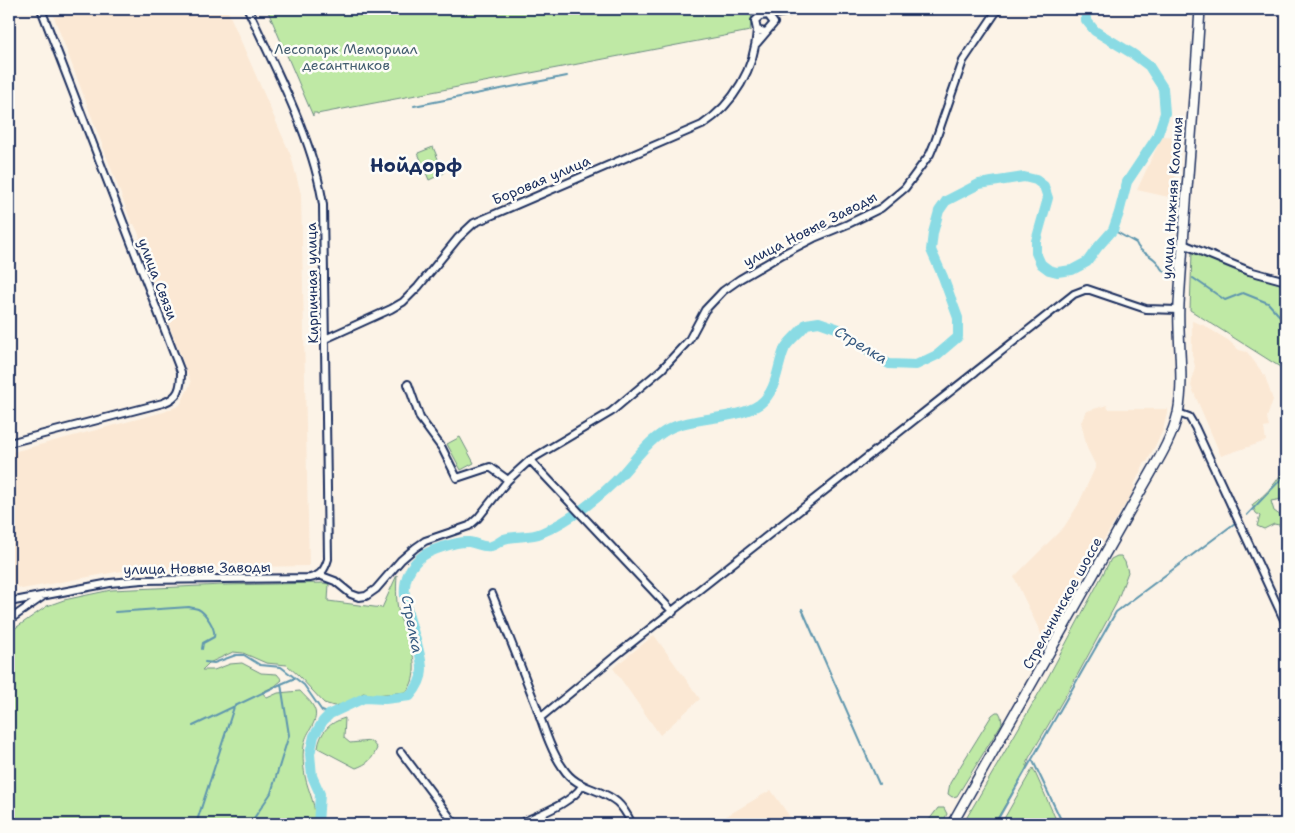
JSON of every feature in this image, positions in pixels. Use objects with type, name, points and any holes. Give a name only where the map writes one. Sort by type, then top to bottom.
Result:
[{"type":"main road","name":"улица Нижняя Колония","points":[[1180,390],[1178,310],[1200,9]]},
{"type":"main road","name":"Стрельнинское шоссе","points":[[952,824],[1166,447],[1178,414],[1180,390]]},
{"type":"street","name":"улица Связи","points":[[9,443],[163,403],[173,397],[181,387],[180,372],[41,9]]},
{"type":"street","name":"Кирпичная улица","points":[[248,9],[296,116],[318,176],[324,222],[328,559],[322,573]]},
{"type":"street","points":[[756,21],[760,16],[802,9]]},
{"type":"street","name":"улица Новые Заводы","points":[[9,602],[110,583],[142,580],[310,578],[322,573],[351,594],[359,597],[368,595],[383,582],[401,560],[425,541],[462,530],[473,523],[508,480],[530,460],[611,412],[643,386],[676,355],[688,340],[712,300],[740,279],[814,238],[874,212],[905,188],[930,154],[963,61],[998,9]]},
{"type":"street","points":[[774,23],[757,10],[757,30],[765,32],[789,12]]},
{"type":"street","name":"Боровая улица","points":[[325,338],[403,302],[418,287],[458,238],[474,223],[702,125],[726,105],[742,84],[756,43],[757,30]]},
{"type":"street","name":"Боровая улица","points":[[756,43],[765,32]]},
{"type":"street","points":[[1182,244],[1249,270],[1286,281]]},
{"type":"street","points":[[540,718],[612,658],[673,612],[1074,294],[1087,290],[1146,310],[1178,310]]},
{"type":"street","points":[[408,384],[420,418],[442,448],[457,478],[490,467],[508,480]]},
{"type":"street","points":[[1178,414],[1189,417],[1195,427],[1286,624]]},
{"type":"street","points":[[530,460],[673,612]]},
{"type":"street","points":[[492,594],[540,718],[563,768],[572,779],[582,786],[617,802],[626,811],[632,824]]},
{"type":"street","name":"улица Новые Заводы","points":[[9,620],[46,595]]},
{"type":"street","points":[[401,752],[455,824]]},
{"type":"street","points":[[518,824],[570,799],[578,793],[582,786]]},
{"type":"shaded area","points":[[51,9],[227,9],[291,156],[301,194],[309,566],[133,569],[22,589],[9,582],[9,453],[164,412],[180,405],[191,383],[137,239],[140,238],[138,232],[134,224],[132,224]]},
{"type":"shaded area","points":[[1162,136],[1181,137],[1173,198],[1137,190]]},
{"type":"shaded area","points":[[1192,321],[1203,325],[1228,340],[1239,350],[1247,352],[1265,376],[1273,400],[1267,417],[1269,427],[1264,428],[1266,441],[1221,456],[1191,386],[1195,366],[1192,355]]},
{"type":"shaded area","points":[[1107,405],[1108,409],[1168,409],[1163,430],[1147,462],[1145,462],[1134,485],[1134,490],[1102,543],[1091,548],[1095,551],[1044,640],[1014,577],[1064,527],[1078,505],[1096,466],[1087,448],[1081,422],[1087,411]]},
{"type":"shaded area","points":[[654,635],[700,699],[660,735],[613,668]]},
{"type":"shaded area","points":[[771,790],[795,824],[713,824]]},
{"type":"green space","name":"Лесопарк Мемориал десантников","points":[[267,9],[754,9],[750,31],[317,114],[313,113],[313,116]]},
{"type":"green space","points":[[433,147],[444,173],[429,180],[418,153]]},
{"type":"green space","points":[[1192,252],[1286,286],[1286,394],[1280,367],[1190,310]]},
{"type":"green space","points":[[460,437],[474,463],[461,470],[447,444]]},
{"type":"green space","points":[[1286,465],[1286,501],[1282,499],[1271,501],[1274,511],[1284,518],[1284,526],[1274,524],[1264,529],[1257,526],[1260,516],[1252,505],[1272,487]]},
{"type":"green space","points":[[1121,556],[1128,572],[1116,604],[1029,758],[1026,769],[994,824],[963,824],[1047,679],[1111,559]]},
{"type":"green space","points":[[397,575],[399,613],[410,643],[414,665],[413,680],[406,692],[375,695],[363,693],[350,703],[334,706],[324,703],[287,665],[266,663],[243,653],[233,652],[209,663],[202,670],[214,670],[230,664],[242,663],[261,673],[277,674],[282,680],[275,686],[262,692],[267,698],[278,693],[300,691],[312,704],[316,715],[305,741],[303,759],[305,776],[315,812],[314,824],[9,824],[9,631],[47,606],[64,600],[111,590],[323,583],[329,584],[328,601],[382,608]]},
{"type":"green space","points":[[999,712],[1002,723],[957,796],[952,797],[948,794],[950,783],[992,715]]},
{"type":"green space","points":[[345,718],[344,738],[350,743],[371,741],[377,748],[369,761],[356,768],[318,748],[323,733],[330,725]]},
{"type":"green space","points":[[1033,768],[1058,824],[1001,824]]},
{"type":"green space","points":[[938,808],[944,808],[947,814],[942,824],[926,824]]},
{"type":"waterway","name":"Стрелка","points":[[318,824],[320,794],[312,776],[310,754],[314,736],[323,721],[330,714],[364,698],[385,699],[410,696],[420,680],[422,673],[420,655],[408,612],[405,583],[410,570],[424,555],[436,549],[458,543],[469,542],[488,546],[495,545],[504,539],[541,533],[563,522],[596,498],[623,473],[646,447],[665,431],[694,421],[740,413],[760,404],[766,399],[773,386],[786,347],[806,324],[819,322],[839,329],[889,364],[916,365],[937,355],[958,337],[958,318],[931,250],[933,233],[939,211],[946,201],[979,184],[1024,177],[1036,180],[1044,186],[1048,198],[1036,241],[1036,253],[1041,264],[1049,270],[1057,272],[1072,270],[1087,262],[1113,230],[1127,182],[1157,137],[1165,113],[1163,88],[1149,66],[1095,31],[1086,20],[1085,9]]},
{"type":"waterway","points":[[414,106],[567,76]]},
{"type":"waterway","points":[[1113,230],[1136,243],[1141,251],[1157,261],[1161,269],[1171,274]]},
{"type":"waterway","points":[[1193,278],[1225,300],[1243,293],[1268,303],[1286,323]]},
{"type":"waterway","points":[[1247,515],[1286,474]]},
{"type":"waterway","points":[[995,824],[1116,612],[1235,523]]},
{"type":"waterway","points":[[115,612],[189,607],[198,609],[210,622],[214,634],[214,637],[203,643],[202,649]]},
{"type":"waterway","points":[[802,609],[879,784]]},
{"type":"waterway","points":[[205,662],[214,663],[236,655],[244,655],[260,665],[281,667],[304,685],[322,711],[330,714]]},
{"type":"waterway","points":[[250,824],[271,793],[289,735],[281,684],[295,678]]},
{"type":"waterway","points":[[193,726],[281,684]]},
{"type":"waterway","points":[[196,824],[234,707]]},
{"type":"waterway","points":[[1033,761],[1063,824]]},
{"type":"district","name":"Нойдорф","points":[[416,165]]}]
